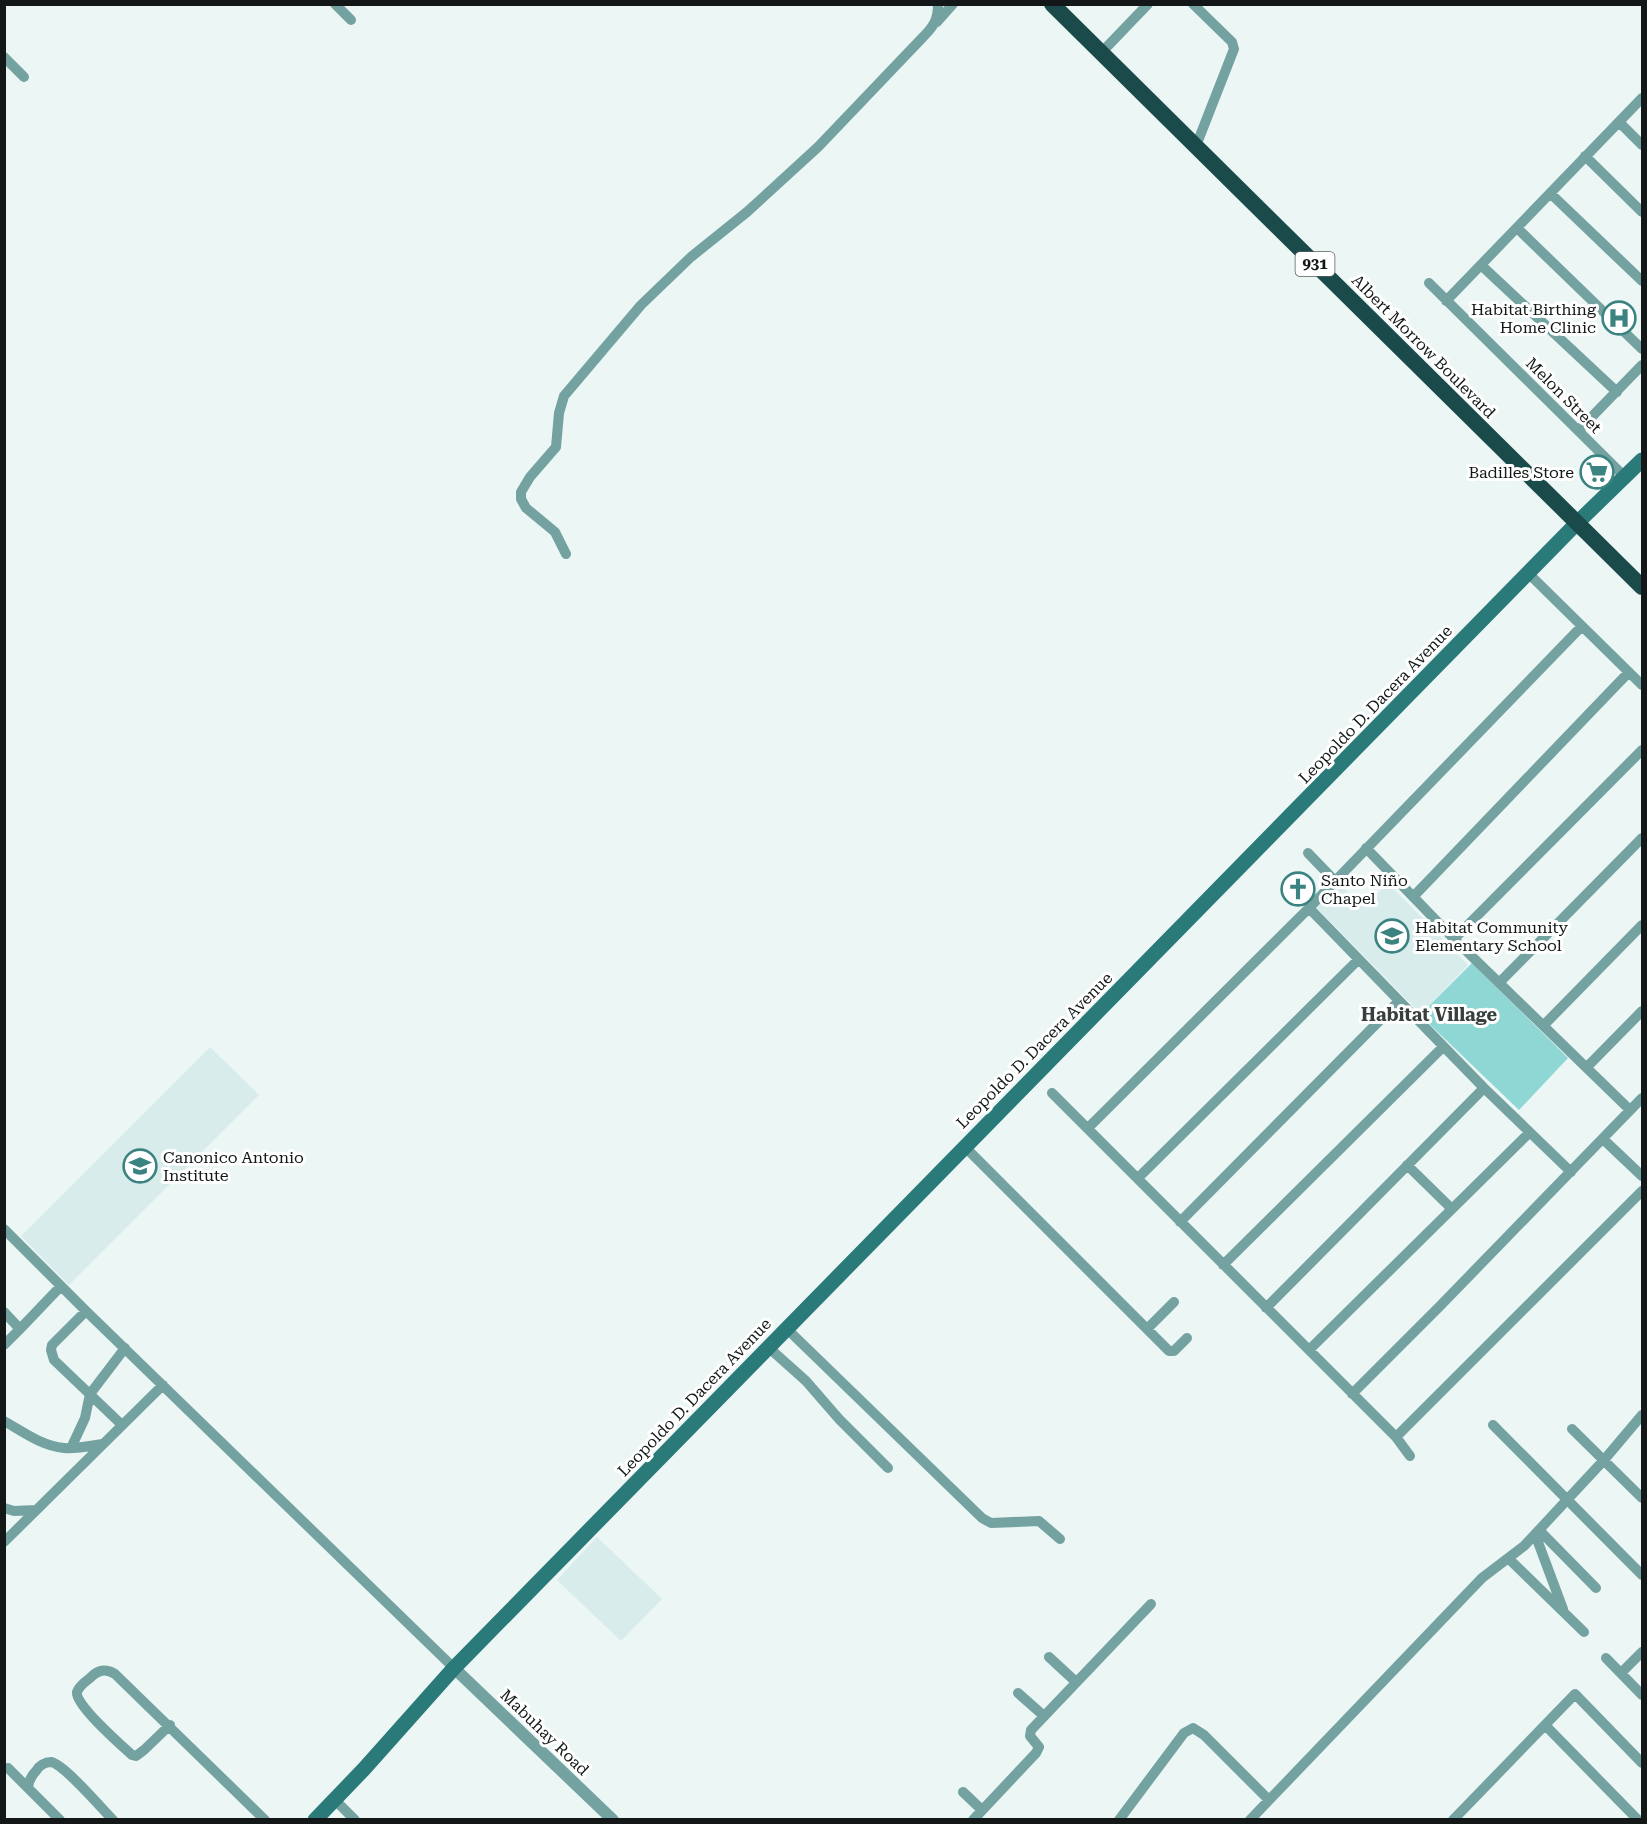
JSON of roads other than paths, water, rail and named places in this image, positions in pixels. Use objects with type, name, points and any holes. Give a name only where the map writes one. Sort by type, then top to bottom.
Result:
[{"type":"highway","name":"Albert Morrow Boulevard","points":[[1052,4],[1642,585]]},
{"type":"main road","name":"Leopoldo D. Dacera Avenue","points":[[315,1820],[454,1668],[964,1146],[1577,523],[1642,460]]},
{"type":"street","points":[[335,4],[351,20]]},
{"type":"street","points":[[935,24],[938,4]]},
{"type":"street","points":[[566,554],[555,532],[526,508],[521,499],[521,492],[530,477],[556,447],[559,413],[564,396],[641,305],[691,257],[747,212],[818,147],[953,4]]},
{"type":"street","points":[[1101,53],[1148,4]]},
{"type":"street","points":[[1193,4],[1232,42],[1234,49],[1196,146]]},
{"type":"street","points":[[4,57],[24,77]]},
{"type":"street","points":[[1446,301],[1642,98]]},
{"type":"street","points":[[1619,122],[1642,145]]},
{"type":"street","points":[[1585,156],[1642,212]]},
{"type":"street","points":[[1550,193],[1642,281]]},
{"type":"street","points":[[1517,228],[1642,349]]},
{"type":"street","points":[[1482,266],[1617,392]]},
{"type":"street","name":"Melon Street","points":[[1429,283],[1625,477]]},
{"type":"street","points":[[1579,430],[1642,365]]},
{"type":"street","points":[[1528,573],[1642,686]]},
{"type":"street","points":[[1088,1128],[1309,908],[1582,626]]},
{"type":"street","points":[[1413,897],[1629,672]]},
{"type":"street","points":[[1454,939],[1642,750]]},
{"type":"street","points":[[1499,983],[1642,838]]},
{"type":"street","points":[[1366,848],[1454,939],[1630,1110]]},
{"type":"street","points":[[1308,853],[1334,880]]},
{"type":"street","points":[[1309,908],[1443,1047],[1571,1172]]},
{"type":"street","points":[[1544,1024],[1642,925]]},
{"type":"street","points":[[1138,1178],[1358,960]]},
{"type":"street","points":[[1180,1222],[1399,1001]]},
{"type":"street","points":[[1587,1067],[1642,1011]]},
{"type":"street","points":[[1223,1265],[1443,1047]]},
{"type":"street","points":[[1266,1308],[1484,1088]]},
{"type":"street","points":[[1052,1093],[1396,1437],[1410,1456]]},
{"type":"street","points":[[1352,1394],[1642,1098]]},
{"type":"street","points":[[1309,1350],[1529,1133]]},
{"type":"street","points":[[1603,1139],[1642,1176]]},
{"type":"street","points":[[964,1146],[1172,1352],[1187,1338]]},
{"type":"street","points":[[1407,1165],[1452,1209]]},
{"type":"street","points":[[1396,1437],[1642,1191]]},
{"type":"street","points":[[4,1229],[454,1668]]},
{"type":"street","points":[[4,1345],[61,1286]]},
{"type":"street","points":[[1147,1329],[1174,1302]]},
{"type":"street","points":[[86,1311],[52,1345],[54,1360],[122,1425]]},
{"type":"street","points":[[4,1312],[20,1329]]},
{"type":"street","points":[[786,1328],[982,1518],[991,1522],[1039,1521],[1060,1539]]},
{"type":"street","points":[[768,1347],[806,1381],[839,1419],[888,1468]]},
{"type":"street","points":[[71,1448],[85,1418],[90,1394],[125,1348]]},
{"type":"street","points":[[4,1542],[163,1385]]},
{"type":"street","points":[[1250,1820],[1482,1578],[1537,1532],[1642,1415]]},
{"type":"street","points":[[4,1421],[54,1446],[71,1448],[102,1444]]},
{"type":"street","points":[[1492,1425],[1642,1575]]},
{"type":"street","points":[[1572,1429],[1642,1498]]},
{"type":"street","points":[[4,1508],[14,1511],[36,1510]]},
{"type":"street","points":[[1537,1532],[1596,1588]]},
{"type":"street","points":[[1537,1532],[1564,1612]]},
{"type":"street","points":[[1508,1558],[1584,1632]]},
{"type":"street","points":[[973,1820],[1036,1753],[1039,1747],[1030,1733],[1044,1716],[1151,1604]]},
{"type":"street","points":[[1622,1673],[1642,1652]]},
{"type":"street","points":[[1049,1657],[1076,1682]]},
{"type":"street","points":[[1606,1658],[1642,1695]]},
{"type":"street","name":"Mabuhay Road","points":[[454,1668],[613,1820]]},
{"type":"street","points":[[170,1725],[144,1750],[136,1756],[132,1755],[80,1704],[77,1693],[79,1688],[100,1671],[110,1671],[123,1680],[170,1725],[265,1820]]},
{"type":"street","points":[[1018,1693],[1044,1716]]},
{"type":"street","points":[[1453,1820],[1575,1694],[1642,1762]]},
{"type":"street","points":[[1545,1725],[1638,1820]]},
{"type":"street","points":[[1119,1820],[1184,1733],[1193,1728],[1269,1800]]},
{"type":"street","points":[[28,1787],[29,1780],[38,1768],[51,1762],[71,1776],[112,1820]]},
{"type":"street","points":[[8,1768],[60,1820]]},
{"type":"street","points":[[963,1792],[982,1810]]},
{"type":"street","points":[[335,1800],[355,1820]]},
{"type":"place","name":"Habitat Birthing Home Clinic","points":[[1619,318]]},
{"type":"place","name":"Badilles Store","points":[[1597,472]]},
{"type":"place","name":"Santo Niño Chapel","points":[[1298,889]]},
{"type":"place","name":"Habitat Community Elementary School","points":[[1392,936]]},
{"type":"place","name":"Canonico Antonio Institute","points":[[140,1166]]},
{"type":"district","name":"Habitat Village","points":[[1429,1015]]}]
